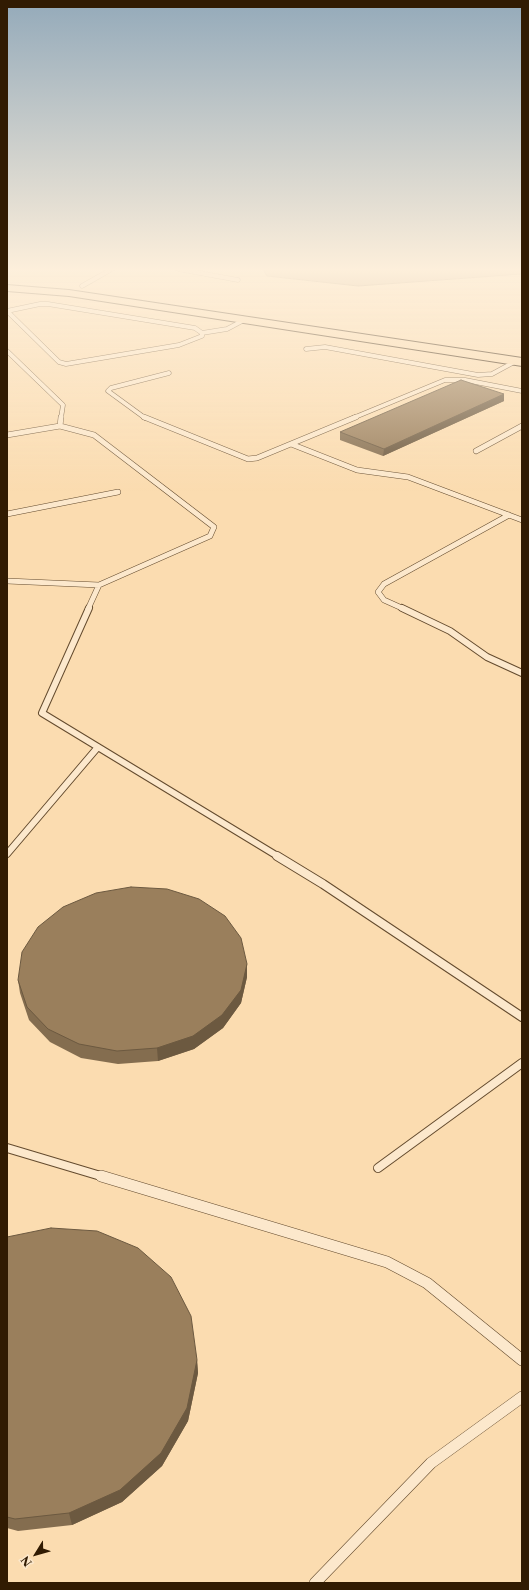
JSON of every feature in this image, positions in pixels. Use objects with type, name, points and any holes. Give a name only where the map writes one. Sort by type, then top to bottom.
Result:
[{"type":"main road","points":[[413,343],[520,358]]},
{"type":"main road","points":[[430,343],[520,358]]},
{"type":"lane","points":[[39,343],[58,362],[66,364],[184,343]]},
{"type":"lane","points":[[306,349],[325,348],[478,375],[492,374],[520,358]]},
{"type":"lane","points":[[7,351],[63,405],[60,426]]},
{"type":"lane","points":[[169,373],[111,388],[108,391],[144,417],[245,459],[257,458],[445,380],[464,380],[522,391]]},
{"type":"lane","points":[[7,436],[60,426],[94,435],[214,527],[210,536],[99,585],[7,581]]},
{"type":"lane","points":[[476,451],[522,426]]},
{"type":"lane","points":[[291,444],[357,470],[408,477],[522,520]]},
{"type":"lane","points":[[7,514],[118,492]]},
{"type":"lane","points":[[509,515],[384,584],[378,592],[384,600],[450,631],[487,658],[522,673]]},
{"type":"lane","points":[[99,585],[42,713],[323,884],[522,1017]]},
{"type":"lane","points":[[7,854],[98,747]]},
{"type":"lane","points":[[378,1168],[522,1063]]},
{"type":"lane","points":[[7,1148],[387,1262],[427,1283],[522,1360]]},
{"type":"lane","points":[[315,1583],[431,1463],[522,1397]]},
{"type":"building","points":[[461,380],[504,394],[384,449],[340,432]]},
{"type":"building","points":[[131,887],[167,889],[199,899],[225,916],[241,938],[247,964],[241,990],[222,1015],[193,1036],[157,1048],[117,1051],[79,1044],[48,1029],[27,1007],[18,980],[22,952],[38,927],[63,907],[96,893]]},
{"type":"building","points":[[51,1228],[97,1231],[138,1248],[171,1277],[191,1316],[197,1360],[187,1408],[161,1453],[120,1490],[69,1513],[15,1519],[7,1517],[7,1237]]}]
